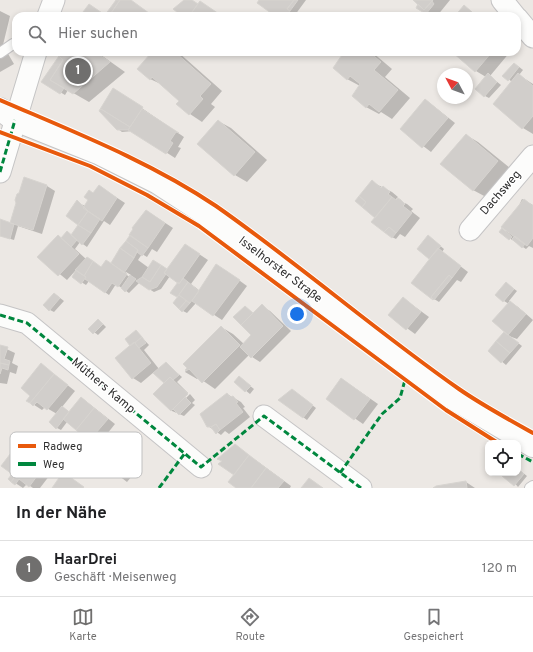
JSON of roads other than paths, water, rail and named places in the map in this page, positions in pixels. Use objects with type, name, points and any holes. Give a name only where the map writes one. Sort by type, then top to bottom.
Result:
[{"type":"street","points":[[50,12],[54,0]]},
{"type":"street","points":[[502,0],[512,12]]},
{"type":"street","points":[[521,23],[533,37]]},
{"type":"street","points":[[0,172],[7,117],[34,56]]},
{"type":"street","name":"Isselhorster Straße","points":[[7,117],[98,153],[158,183],[207,215],[454,399],[533,446]]},
{"type":"street","name":"Dachsweg","points":[[470,230],[533,156]]},
{"type":"street","name":"Müthers Kamp","points":[[0,315],[27,323],[201,467]]},
{"type":"street","points":[[264,416],[361,488]]},
{"type":"lane","points":[[0,53],[12,45]]},
{"type":"place","name":"HaarDrei","points":[[78,71]]}]
